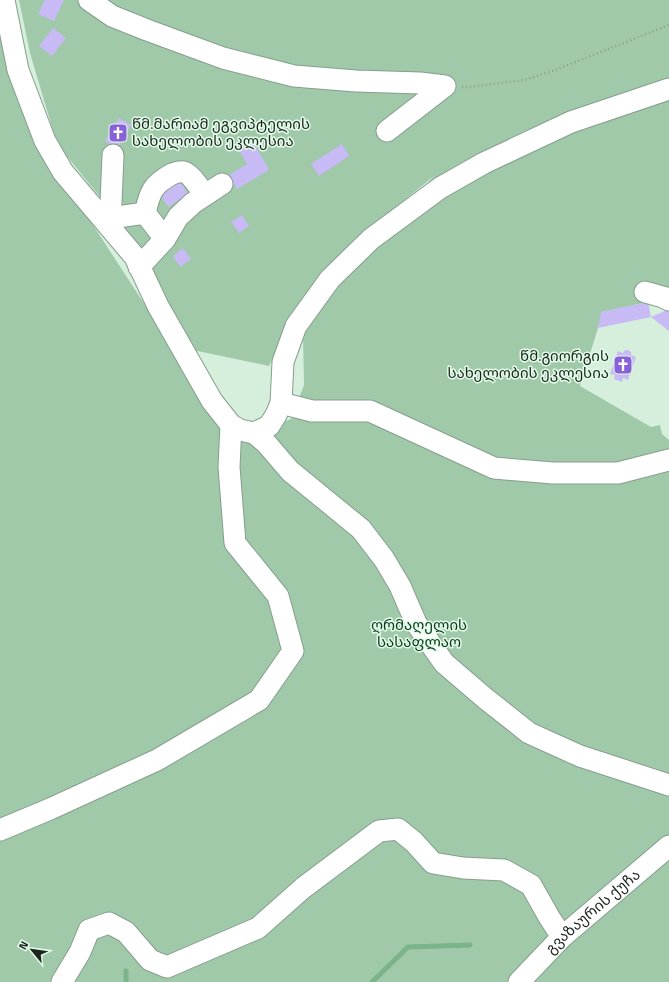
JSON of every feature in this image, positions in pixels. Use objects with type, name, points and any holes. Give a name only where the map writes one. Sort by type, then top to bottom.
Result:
[{"type":"street","points":[[4,0],[18,70],[45,141],[64,172],[134,257],[158,306],[190,365],[212,401],[231,425],[240,430],[254,433],[266,443],[290,471],[361,529],[384,559],[400,586],[416,623],[444,662],[486,699],[529,733],[580,756],[669,785]]},
{"type":"street","points":[[90,0],[112,16],[147,30],[223,58],[294,76],[356,81],[420,83],[445,86]]},
{"type":"street","points":[[387,131],[445,86]]},
{"type":"street","points":[[254,433],[269,426],[281,403],[283,362],[296,326],[330,279],[371,239],[440,188],[484,163],[571,122],[669,88]]},
{"type":"street","points":[[104,219],[111,203],[113,155]]},
{"type":"street","points":[[145,213],[153,188],[156,184],[176,172],[183,171],[188,174],[205,195]]},
{"type":"street","points":[[139,267],[165,239],[178,217],[192,203],[222,184]]},
{"type":"street","points":[[104,219],[145,213]]},
{"type":"street","points":[[145,213],[165,239]]},
{"type":"street","points":[[645,292],[663,296],[669,300]]},
{"type":"street","points":[[281,403],[312,411],[370,411],[494,468],[553,473],[618,473],[669,460]]},
{"type":"street","points":[[0,830],[157,760],[259,700],[293,651],[278,596],[236,542],[229,467],[231,425]]},
{"type":"street","points":[[62,982],[80,952],[89,930],[109,923],[126,932],[150,960],[167,967],[258,928],[303,888],[379,831],[398,829],[414,842],[433,863],[463,868],[504,870],[531,885],[562,937]]},
{"type":"street","name":"გვაზაურის ქუჩა","points":[[519,982],[562,937],[669,846]]},
{"type":"path","points":[[445,86],[470,87],[524,80],[550,72],[669,25]]},
{"type":"green space","name":"ღრმაღელის სასაფლაო","points":[[19,0],[669,0],[669,308],[648,302],[602,312],[580,386],[651,427],[660,425],[662,434],[669,440],[669,982],[0,982],[0,40],[5,40],[65,182],[184,365],[249,437],[291,419],[304,385],[303,333],[363,255],[434,176],[346,248],[293,319],[269,366],[188,349],[134,239],[57,144],[30,53]]},
{"type":"building","points":[[45,0],[64,0],[54,21],[38,14]]},
{"type":"building","points":[[53,28],[66,38],[52,56],[39,46]]},
{"type":"building","name":"წმ.მარიამ ეგვიპტელის სახელობის ეკლესია","points":[[119,118],[131,125],[117,148],[105,141]]},
{"type":"building","points":[[252,140],[269,170],[237,189],[229,175],[247,164],[238,148]]},
{"type":"building","points":[[342,144],[349,156],[319,176],[311,164]]},
{"type":"building","points":[[177,176],[188,194],[168,207],[157,190]]},
{"type":"building","points":[[242,215],[249,226],[239,233],[231,222]]},
{"type":"building","points":[[183,248],[191,259],[180,267],[173,256]]},
{"type":"building","points":[[648,302],[651,317],[598,328],[601,312]]},
{"type":"building","points":[[669,309],[669,331],[651,317]]},
{"type":"building","name":"წმ.გიორგის სახელობის ეკლესია","points":[[625,350],[628,350],[631,352],[631,355],[636,357],[628,380],[623,378],[622,382],[614,379],[615,375],[610,374],[618,351],[623,353]]},
{"type":"waterway","points":[[372,982],[408,947],[470,945]]},
{"type":"waterway","points":[[126,971],[126,982]]},
{"type":"place","name":"წმ.მარიამ ეგვიპტელის სახელობის ეკლესია","points":[[118,133]]},
{"type":"place","name":"წმ.გიორგის სახელობის ეკლესია","points":[[623,365]]}]
